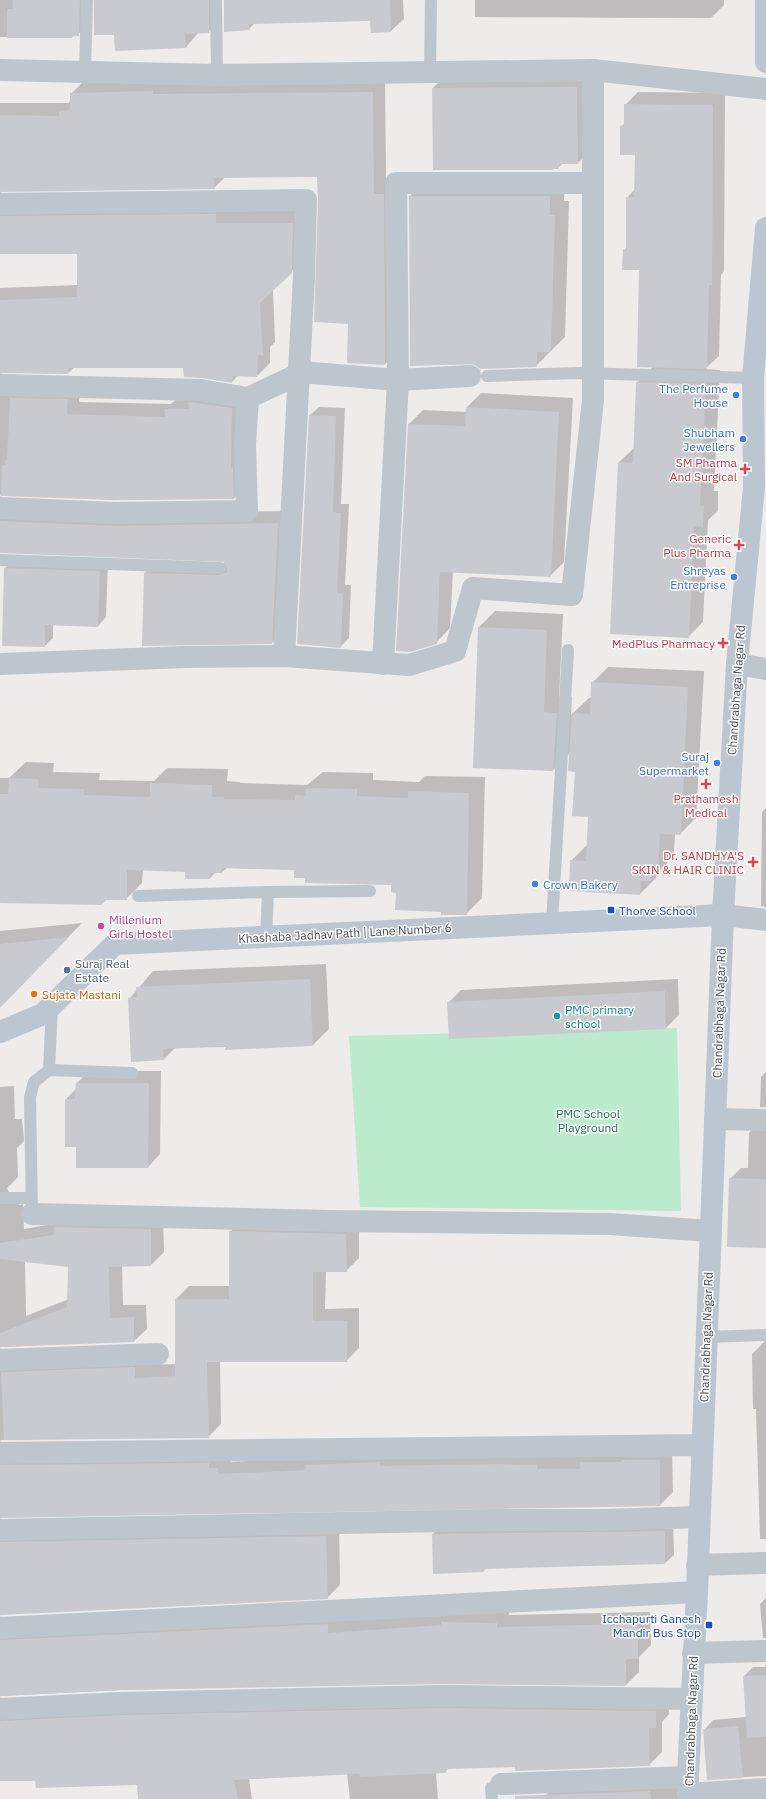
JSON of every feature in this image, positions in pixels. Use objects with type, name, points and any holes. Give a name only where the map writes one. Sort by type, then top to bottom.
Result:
[{"type":"street","points":[[766,0],[766,62]]},
{"type":"street","points":[[0,70],[217,76],[593,70],[766,89]]},
{"type":"street","points":[[0,664],[186,657],[284,656],[409,665],[455,651],[473,588],[572,595],[593,400],[593,70]]},
{"type":"street","points":[[384,664],[398,380],[396,183],[593,183]]},
{"type":"street","points":[[0,204],[306,200],[299,374],[284,656]]},
{"type":"street","name":"Chandrabhaga Nagar Rd","points":[[688,1790],[723,915],[737,664],[760,487],[760,378],[766,228]]},
{"type":"street","points":[[0,385],[200,390],[248,398],[299,374],[300,372],[398,380],[479,376]]},
{"type":"street","points":[[0,508],[116,513],[247,511],[245,444],[248,398]]},
{"type":"street","points":[[737,664],[766,669]]},
{"type":"street","points":[[723,915],[766,920]]},
{"type":"street","name":"Khashaba Jadhav Path | Lane Number 6","points":[[0,1032],[44,1014],[115,944],[723,915]]},
{"type":"street","points":[[715,1119],[766,1120]]},
{"type":"street","points":[[32,1206],[331,1221],[610,1224],[710,1230]]},
{"type":"street","points":[[0,1360],[158,1354]]},
{"type":"street","points":[[0,1453],[702,1445]]},
{"type":"street","points":[[0,1530],[492,1520],[605,1520],[699,1517]]},
{"type":"street","points":[[697,1565],[766,1563]]},
{"type":"street","points":[[0,1628],[697,1592]]},
{"type":"street","points":[[693,1654],[766,1651]]},
{"type":"street","points":[[0,1709],[121,1703],[443,1696],[692,1700]]},
{"type":"street","points":[[495,1791],[766,1789]]},
{"type":"lane","points":[[85,72],[87,0]]},
{"type":"lane","points":[[216,0],[217,76]]},
{"type":"lane","points":[[430,73],[431,0]]},
{"type":"lane","points":[[479,376],[594,374],[760,378]]},
{"type":"lane","points":[[0,560],[220,568]]},
{"type":"lane","points":[[552,923],[568,650]]},
{"type":"lane","points":[[138,896],[370,891]]},
{"type":"lane","points":[[266,937],[268,892]]},
{"type":"lane","points":[[49,1070],[52,1006]]},
{"type":"lane","points":[[0,1198],[32,1206],[30,1097],[34,1082],[49,1070],[132,1073]]},
{"type":"lane","points":[[706,1337],[766,1335]]},
{"type":"green space","name":"PMC School Playground","points":[[677,1028],[681,1211],[360,1207],[349,1036]]},
{"type":"building","points":[[13,0],[80,0],[79,36],[72,36],[72,38],[7,38],[7,9],[13,9]]},
{"type":"building","points":[[94,0],[209,0],[209,33],[185,34],[186,48],[115,51],[114,35],[94,35]]},
{"type":"building","points":[[224,0],[390,0],[391,32],[371,33],[370,21],[249,24],[250,30],[224,32]]},
{"type":"building","points":[[577,87],[578,164],[559,164],[559,169],[551,170],[433,170],[432,88]]},
{"type":"building","points":[[153,91],[153,94],[373,92],[374,194],[384,194],[385,365],[347,363],[348,324],[314,322],[318,200],[317,177],[214,178],[215,189],[0,192],[0,115],[59,116],[59,111],[70,110],[70,93]]},
{"type":"building","points":[[624,104],[713,105],[712,285],[709,285],[707,369],[637,367],[639,270],[622,270],[623,249],[626,249],[626,197],[634,197],[635,155],[620,155],[620,126],[624,126]]},
{"type":"building","points":[[409,196],[550,196],[550,215],[555,215],[551,352],[537,352],[537,367],[480,369],[475,365],[469,364],[410,366]]},
{"type":"building","points":[[216,214],[216,223],[293,223],[292,273],[260,303],[263,356],[258,355],[257,377],[233,376],[232,383],[202,378],[184,377],[183,368],[69,368],[68,374],[0,373],[0,300],[77,297],[77,254],[0,254],[0,216]]},
{"type":"building","points":[[636,382],[706,384],[700,506],[704,506],[703,527],[694,526],[689,638],[610,634],[618,462],[633,463]]},
{"type":"building","points":[[10,398],[68,399],[67,414],[165,417],[165,409],[189,409],[188,402],[232,408],[231,468],[233,468],[234,499],[116,500],[1,496],[2,465],[5,465],[5,460],[7,460]]},
{"type":"building","points":[[466,407],[559,412],[551,577],[440,572],[437,644],[410,652],[396,651],[408,424],[465,426]]},
{"type":"building","points":[[309,415],[336,416],[333,512],[341,513],[337,593],[343,594],[341,648],[297,644]]},
{"type":"building","points":[[0,521],[116,526],[278,523],[272,644],[142,646],[144,573],[220,575],[227,572],[224,562],[0,553]]},
{"type":"building","points":[[4,568],[100,571],[98,627],[45,625],[45,647],[2,646]]},
{"type":"building","points":[[478,627],[547,630],[544,712],[557,713],[553,771],[473,768]]},
{"type":"building","points":[[591,682],[688,687],[681,835],[660,834],[658,869],[652,868],[651,881],[641,881],[640,895],[569,891],[570,860],[586,861],[588,817],[572,816],[575,772],[568,771],[572,713],[590,714]]},
{"type":"building","points":[[9,778],[38,779],[38,788],[84,789],[84,795],[150,797],[150,783],[212,785],[212,797],[224,797],[224,799],[295,800],[295,795],[306,796],[306,788],[357,789],[357,796],[408,798],[408,791],[469,793],[467,915],[441,915],[441,912],[395,910],[396,893],[391,892],[391,885],[305,883],[305,878],[294,878],[294,870],[222,868],[222,873],[210,873],[210,879],[185,879],[185,872],[127,870],[127,900],[106,900],[101,905],[0,903],[0,794],[8,794]]},
{"type":"building","points":[[69,937],[0,1008],[0,944]]},
{"type":"building","points":[[310,979],[313,1046],[225,1050],[225,1046],[163,1049],[164,1060],[131,1062],[128,998],[137,997],[136,987]]},
{"type":"building","name":"PMC primary school","points":[[665,991],[666,1029],[449,1039],[447,1002]]},
{"type":"building","points":[[76,1083],[149,1083],[148,1168],[76,1168],[76,1147],[65,1147],[65,1099],[75,1099]]},
{"type":"building","points":[[729,1178],[766,1179],[766,1248],[727,1247]]},
{"type":"building","points":[[54,1227],[151,1229],[151,1266],[109,1267],[110,1318],[134,1317],[134,1342],[0,1347],[0,1333],[67,1307],[68,1267],[0,1259],[0,1243],[53,1235]]},
{"type":"building","points":[[229,1231],[346,1234],[347,1272],[313,1272],[313,1321],[347,1321],[347,1362],[207,1362],[209,1438],[4,1440],[1,1372],[135,1367],[135,1378],[175,1376],[175,1299],[229,1299]]},
{"type":"building","points":[[621,1460],[660,1460],[660,1506],[0,1518],[0,1465],[209,1463],[209,1468],[218,1468],[219,1474],[306,1470],[306,1465],[380,1462],[380,1466],[498,1464],[537,1465],[537,1469],[580,1469],[580,1462],[621,1462]]},
{"type":"building","points":[[665,1531],[665,1564],[484,1569],[484,1572],[433,1574],[432,1534]]},
{"type":"building","points":[[326,1536],[328,1599],[0,1615],[0,1542]]},
{"type":"building","points":[[441,1622],[497,1623],[497,1627],[638,1624],[638,1659],[626,1659],[626,1686],[443,1684],[121,1690],[0,1696],[0,1640],[328,1624],[328,1633],[441,1625]]},
{"type":"building","points":[[766,1675],[766,1737],[747,1738],[743,1676]]},
{"type":"building","points":[[443,1708],[656,1711],[656,1728],[649,1728],[650,1766],[515,1771],[515,1767],[446,1769],[446,1773],[360,1777],[359,1774],[234,1780],[238,1799],[138,1799],[137,1785],[36,1788],[35,1781],[0,1781],[0,1721],[121,1715]]},
{"type":"building","points":[[738,1726],[743,1778],[707,1780],[703,1729]]},
{"type":"building","points":[[650,1791],[651,1799],[515,1799],[515,1796]]},
{"type":"place","name":"The Perfume House","points":[[736,395]]},
{"type":"place","name":"Shubham Jewellers","points":[[743,439]]},
{"type":"place","name":"SM Pharma And Surgical","points":[[745,469]]},
{"type":"place","name":"Generic Plus Pharma","points":[[739,545]]},
{"type":"place","name":"Shreyas Entreprise","points":[[734,577]]},
{"type":"place","name":"MedPlus Pharmacy","points":[[723,643]]},
{"type":"place","name":"Suraj Supermarket","points":[[717,763]]},
{"type":"place","name":"Prathamesh Medical","points":[[706,784]]},
{"type":"place","name":"Dr. SANDHYA'S SKIN & HAIR CLINIC","points":[[753,862]]},
{"type":"place","name":"Crown Bakery","points":[[535,884]]},
{"type":"place","name":"Thorve School","points":[[611,910]]},
{"type":"place","name":"Millenium Girls Hostel","points":[[101,926]]},
{"type":"place","name":"Suraj Real Estate","points":[[67,970]]},
{"type":"place","name":"Sujata Mastani","points":[[34,994]]},
{"type":"place","name":"PMC primary school","points":[[557,1016]]},
{"type":"place","name":"Icchapurti Ganesh Mandir Bus Stop","points":[[709,1625]]}]
